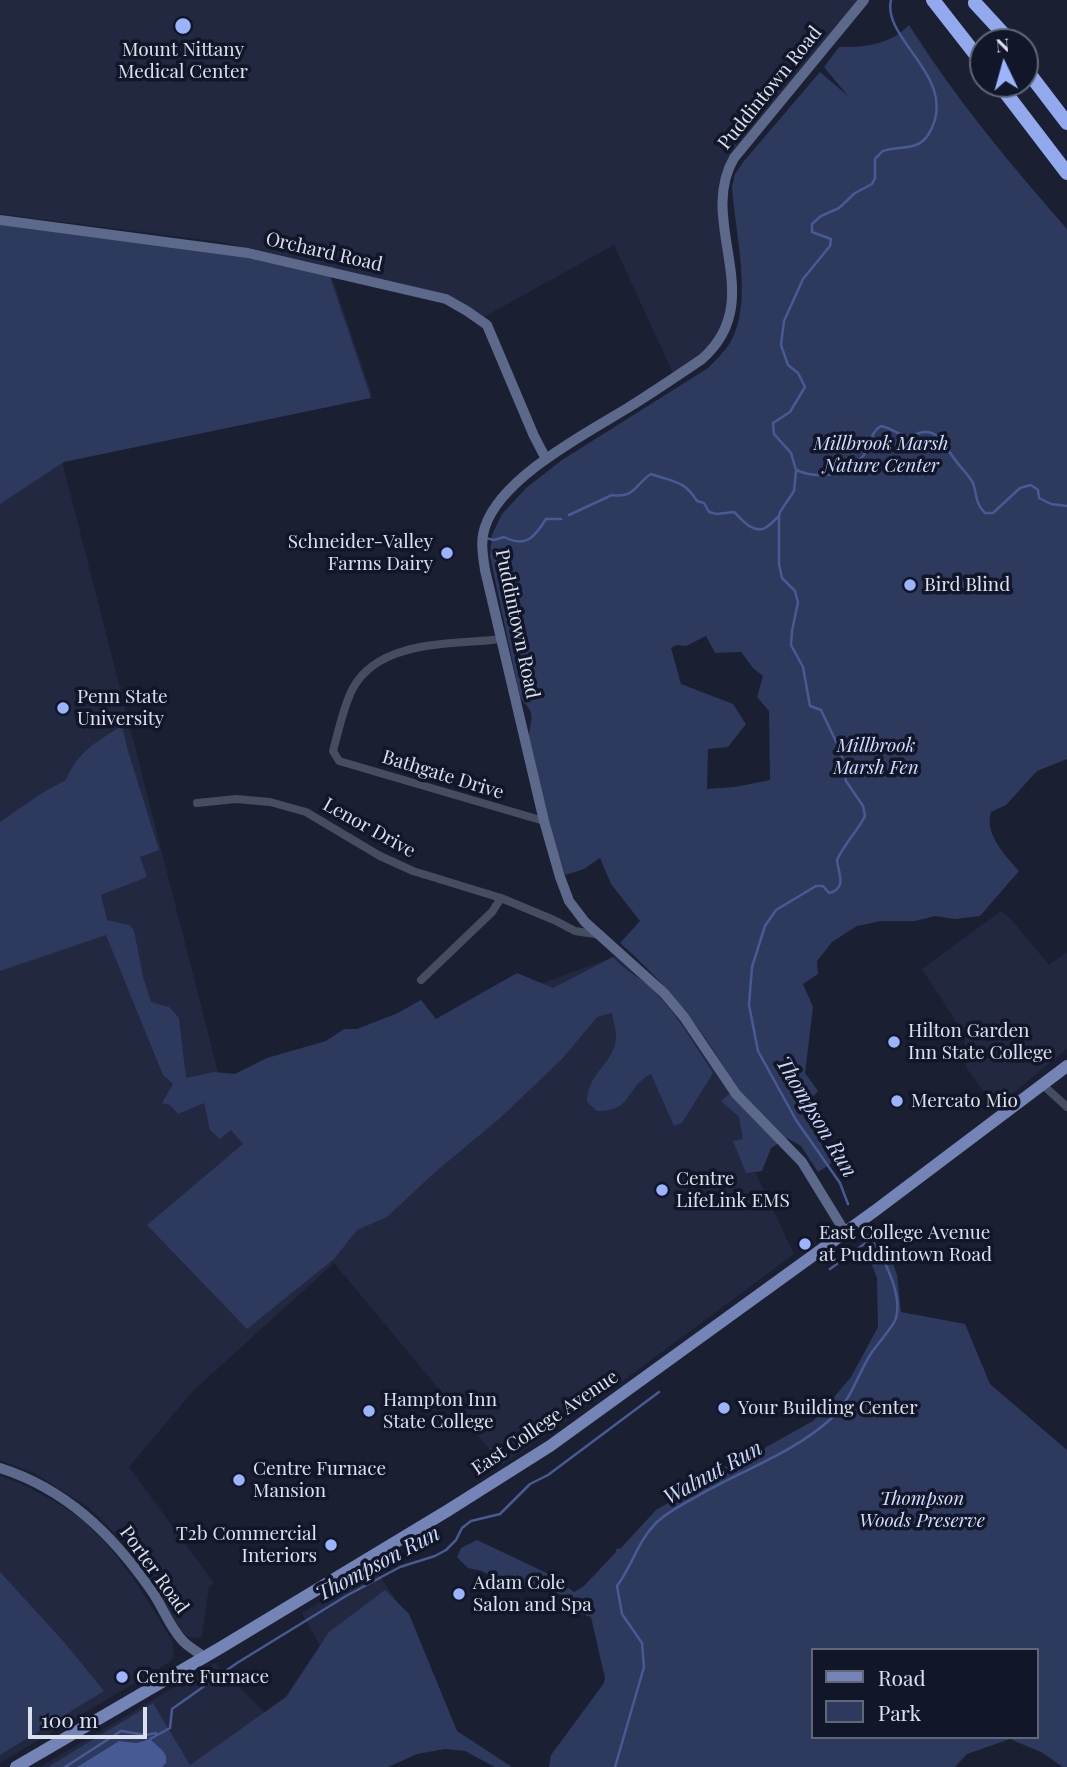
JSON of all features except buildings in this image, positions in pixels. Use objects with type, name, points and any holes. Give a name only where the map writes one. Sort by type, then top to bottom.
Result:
[{"type":"highway","points":[[933,0],[969,46]]},
{"type":"highway","points":[[974,1],[994,28]]},
{"type":"highway","points":[[974,1],[999,28]]},
{"type":"highway","points":[[1039,76],[1067,112]]},
{"type":"highway","points":[[1039,86],[1067,123]]},
{"type":"highway","points":[[1010,98],[1067,173]]},
{"type":"highway","points":[[1045,144],[1067,179]]},
{"type":"main road","name":"East College Avenue","points":[[16,1767],[220,1648],[550,1446],[845,1232],[1067,1066]]},
{"type":"street","name":"Puddintown Road","points":[[845,1232],[802,1162],[736,1094],[677,1009],[641,970],[585,922],[569,901],[559,877],[544,821],[485,570],[482,547],[484,529],[495,509],[546,459],[695,364],[720,340],[727,328],[732,306],[723,198],[725,174],[734,158],[864,0]]},
{"type":"street","name":"Orchard Road","points":[[0,220],[248,253],[446,299],[487,325],[546,459]]},
{"type":"street","name":"Bathgate Drive","points":[[502,639],[407,649],[375,663],[362,675],[352,690],[336,739],[334,756],[339,761],[544,821]]},
{"type":"street","name":"Lenor Drive","points":[[197,803],[236,799],[270,802],[306,812],[380,856],[413,871],[501,898],[575,931],[600,935]]},
{"type":"street","points":[[421,980],[484,920],[501,898]]},
{"type":"street","points":[[1043,1085],[1067,1107]]},
{"type":"street","name":"Porter Road","points":[[0,1468],[44,1487],[81,1510],[129,1558],[182,1640],[203,1656]]},
{"type":"shaded area","points":[[0,0],[858,0],[723,170],[719,184],[729,293],[727,312],[722,328],[705,351],[673,373],[614,245],[484,317],[441,293],[221,242],[0,214]]},
{"type":"shaded area","name":"Penn State University","points":[[0,225],[299,269],[333,280],[372,395],[62,461],[220,1080],[435,1022],[619,955],[641,973],[676,1013],[698,1048],[738,1100],[745,1150],[794,1254],[608,1392],[502,1465],[334,1263],[193,1391],[129,1467],[214,1583],[209,1587],[202,1636],[198,1638],[188,1637],[182,1632],[149,1575],[129,1547],[88,1507],[34,1473],[0,1460]]},
{"type":"shaded area","points":[[1001,911],[1011,919],[1049,965],[1067,952],[1067,1049],[995,1108],[966,1067],[964,1034],[922,969]]},
{"type":"shaded area","points":[[0,1476],[24,1485],[85,1522],[133,1578],[173,1643],[174,1654],[171,1661],[160,1668],[0,1763]]},
{"type":"shaded area","points":[[375,1569],[405,1613],[369,1767],[40,1767],[215,1663],[275,1723],[320,1646],[302,1613]]},
{"type":"shaded area","points":[[150,1739],[166,1756],[166,1763],[162,1767],[77,1767],[119,1741],[136,1743]]},
{"type":"green space","name":"Millbrook Marsh Nature Center","points":[[909,25],[984,130],[1067,229],[1067,759],[1037,771],[1006,805],[991,812],[990,828],[993,836],[1019,871],[980,916],[955,919],[935,916],[915,921],[881,921],[857,926],[832,942],[817,961],[818,974],[803,984],[813,1007],[805,1073],[818,1091],[800,1111],[832,1163],[818,1172],[801,1146],[787,1138],[771,1148],[762,1171],[746,1173],[733,1141],[743,1139],[739,1117],[721,1101],[736,1088],[712,1048],[684,1010],[654,975],[620,943],[640,921],[611,884],[600,858],[584,869],[565,875],[550,827],[529,736],[531,714],[520,697],[490,556],[492,535],[502,514],[526,488],[562,460],[708,368],[725,350],[737,327],[741,308],[741,267],[732,187],[735,174],[820,72],[848,96],[824,67],[839,47],[877,43],[901,32]],"holes":[[[706,636],[715,653],[741,652],[763,676],[757,697],[769,711],[770,780],[707,789],[708,749],[728,747],[746,724],[733,704],[681,684],[671,648],[677,645],[686,646]]]},
{"type":"green space","points":[[0,221],[334,267],[331,280],[371,398],[64,462],[0,504]]},
{"type":"green space","points":[[122,726],[159,850],[140,857],[147,877],[101,895],[107,920],[129,925],[134,930],[151,1002],[169,1007],[179,1018],[186,1078],[214,1072],[235,1074],[267,1058],[326,1041],[344,1029],[357,1029],[398,1013],[421,1000],[436,1019],[517,973],[553,988],[613,957],[663,1001],[713,1073],[682,1123],[674,1126],[651,1074],[617,1107],[597,1111],[587,1102],[592,1083],[615,1045],[612,1013],[597,1017],[562,1059],[500,1118],[434,1173],[387,1217],[357,1230],[334,1259],[247,1329],[147,1225],[243,1144],[231,1130],[220,1139],[210,1130],[204,1103],[178,1114],[170,1105],[162,1103],[173,1084],[163,1075],[106,935],[0,971],[0,822],[66,780],[82,755]]},
{"type":"green space","name":"Thompson Woods Preserve","points":[[889,1252],[897,1275],[901,1312],[965,1324],[990,1384],[1067,1450],[1067,1767],[1010,1739],[967,1754],[955,1767],[549,1767],[551,1755],[604,1683],[591,1617],[575,1612],[564,1595],[499,1581],[482,1571],[468,1568],[457,1557],[461,1548],[477,1540],[553,1576],[574,1592],[584,1586],[616,1549],[621,1548],[656,1510],[670,1502],[691,1483],[759,1451],[813,1421],[851,1377],[878,1327],[877,1278],[870,1260]]},
{"type":"green space","points":[[0,1572],[64,1642],[104,1691],[0,1755]]},
{"type":"green space","points":[[385,1590],[409,1614],[457,1731],[512,1767],[495,1767],[465,1751],[445,1749],[417,1754],[388,1767],[162,1767],[166,1763],[144,1740],[136,1743],[119,1741],[77,1767],[48,1767],[153,1703],[190,1765],[286,1697],[329,1632]]},
{"type":"waterway","points":[[891,0],[891,15],[897,30],[919,62],[936,96],[936,115],[924,140],[913,146],[882,152],[875,159],[875,178],[872,184],[812,224],[812,232],[831,239],[830,246],[803,279],[784,321],[781,345],[788,365],[798,373],[805,387],[790,412],[773,423],[774,434],[791,453],[796,470],[824,475],[842,472],[857,462],[881,426],[910,437],[919,433],[932,433],[938,437],[973,483],[978,502],[985,513],[993,513],[1020,488],[1031,485],[1038,490],[1039,498],[1051,504],[1067,506]]},
{"type":"waterway","name":"Thompson Run","points":[[796,471],[794,491],[779,516],[779,564],[782,578],[795,591],[798,602],[791,645],[803,667],[810,706],[821,710],[841,752],[846,781],[863,806],[865,816],[837,860],[840,880],[838,888],[829,893],[823,886],[816,886],[776,910],[765,926],[752,967],[749,1005],[758,1051],[796,1120],[840,1183],[848,1204]]},
{"type":"waterway","points":[[569,515],[612,495],[626,495],[651,474],[683,485],[697,501],[704,503],[709,512],[734,512],[756,529],[765,528],[779,516]]},
{"type":"waterway","points":[[486,538],[494,540],[504,537],[518,542],[524,541],[533,536],[546,519],[561,519]]},
{"type":"waterway","name":"Walnut Run","points":[[615,1767],[644,1667],[642,1643],[622,1614],[617,1586],[644,1538],[660,1519],[686,1502],[802,1440],[819,1429],[840,1409],[872,1352],[896,1318],[897,1297],[894,1286],[885,1263],[868,1235]]},
{"type":"waterway","points":[[830,1269],[871,1239]]},
{"type":"waterway","name":"Thompson Run","points":[[150,1739],[170,1728],[172,1709],[237,1663],[346,1596],[400,1567],[446,1550],[456,1540],[462,1528],[471,1521],[500,1514],[530,1484],[548,1475],[659,1392]]},
{"type":"waterway","points":[[65,1767],[121,1731],[146,1735],[156,1733]]},
{"type":"place","name":"Mount Nittany Medical Center","points":[[183,26]]},
{"type":"place","name":"Schneider-Valley Farms Dairy","points":[[447,553]]},
{"type":"place","name":"Bird Blind","points":[[910,585]]},
{"type":"place","name":"Penn State University","points":[[63,708]]},
{"type":"place","name":"Hilton Garden Inn State College","points":[[894,1042]]},
{"type":"place","name":"Mercato Mio","points":[[897,1101]]},
{"type":"place","name":"Centre LifeLink EMS","points":[[662,1190]]},
{"type":"place","name":"East College Avenue at Puddintown Road","points":[[805,1244]]},
{"type":"place","name":"Your Building Center","points":[[724,1408]]},
{"type":"place","name":"Hampton Inn State College","points":[[369,1411]]},
{"type":"place","name":"Centre Furnace Mansion","points":[[239,1480]]},
{"type":"place","name":"T2b Commercial Interiors","points":[[331,1545]]},
{"type":"place","name":"Adam Cole Salon and Spa","points":[[459,1594]]},
{"type":"place","name":"Centre Furnace","points":[[122,1677]]},
{"type":"park label","name":"Millbrook Marsh Fen","points":[[876,757]]}]
